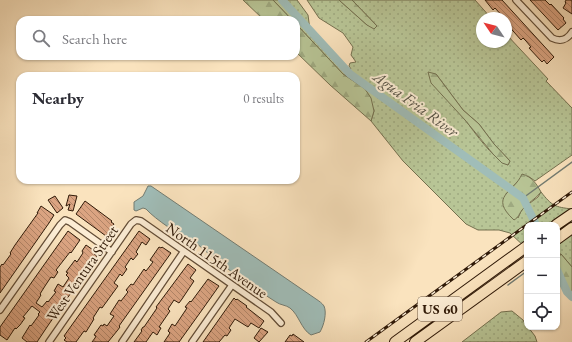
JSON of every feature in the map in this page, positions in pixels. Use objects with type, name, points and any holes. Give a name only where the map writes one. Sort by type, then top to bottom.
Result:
[{"type":"highway","points":[[560,222],[572,214]]},
{"type":"highway","points":[[560,237],[572,228]]},
{"type":"highway","name":"US 60","points":[[395,342],[524,248]]},
{"type":"highway","name":"US 60","points":[[415,342],[524,263]]},
{"type":"street","points":[[516,0],[552,38],[560,41],[568,37],[572,32]]},
{"type":"street","points":[[0,310],[65,220],[112,252]]},
{"type":"street","name":"North 115th Avenue","points":[[136,220],[141,221],[271,312],[281,323]]},
{"type":"street","name":"West Ventura Street","points":[[49,342],[131,224],[136,220]]},
{"type":"street","points":[[122,342],[184,251]]},
{"type":"street","points":[[192,342],[232,285]]},
{"type":"green space","points":[[243,0],[273,0],[288,16],[260,16]]},
{"type":"green space","points":[[273,0],[297,0],[308,15],[311,37],[346,73],[351,69],[349,66],[350,63],[356,62],[351,55],[353,47],[343,33],[319,18],[307,0],[339,0],[367,25],[377,26],[352,0],[475,0],[486,12],[476,12],[476,48],[512,48],[512,40],[548,79],[546,81],[572,108],[572,155],[535,181],[528,176],[520,179],[506,194],[518,218],[522,209],[538,197],[541,192],[554,205],[572,209],[572,267],[560,254],[560,222],[524,222],[524,246],[510,233],[499,230],[478,230],[466,224],[403,161],[371,121],[374,111],[365,89],[343,74],[300,28],[300,16],[288,16]],"holes":[[[436,74],[463,110],[479,124],[494,144],[510,161],[508,165],[499,160],[479,138]]]},
{"type":"green space","points":[[339,0],[352,0],[377,26],[374,29],[367,25]]},
{"type":"green space","points":[[300,28],[343,74],[365,89],[371,98],[374,111],[371,121],[300,56]]},
{"type":"green space","points":[[428,72],[436,74],[463,110],[479,124],[494,144],[510,161],[508,165],[502,163],[493,154],[465,120],[431,83]]},
{"type":"green space","points":[[522,174],[533,181],[541,192],[521,211],[518,217],[514,220],[503,205],[503,200],[505,195]]},
{"type":"green space","points":[[561,254],[572,267],[572,294],[560,285]]},
{"type":"green space","points":[[512,311],[523,320],[524,330],[530,330],[537,342],[462,342],[501,312]]},
{"type":"water","points":[[148,186],[151,186],[320,302],[324,306],[325,315],[324,323],[320,332],[311,335],[290,308],[278,303],[255,288],[224,266],[194,241],[182,236],[168,227],[155,218],[146,209],[143,208],[136,211],[134,210],[134,202],[143,196]]},
{"type":"building","points":[[485,0],[502,0],[554,57],[547,64],[544,60],[542,62],[529,48],[531,47],[526,41],[523,38],[521,40],[512,30],[512,12],[499,12],[495,8],[493,10]]},
{"type":"building","points":[[530,0],[545,0],[550,5],[551,4],[564,18],[563,19],[566,23],[558,30]]},
{"type":"building","points":[[566,0],[572,0],[572,14],[563,8]]},
{"type":"building","points":[[69,195],[77,196],[73,211],[68,210],[70,204],[66,206]]},
{"type":"building","points":[[55,196],[63,208],[57,213],[48,200]]},
{"type":"building","points":[[85,201],[114,224],[106,236],[76,214]]},
{"type":"building","points":[[41,206],[54,215],[0,293],[0,267],[11,254],[10,253],[15,245],[38,213]]},
{"type":"building","points":[[68,231],[80,240],[56,270],[58,272],[54,278],[51,277],[36,303],[42,307],[56,292],[54,291],[58,284],[63,287],[69,278],[66,275],[68,273],[66,272],[75,260],[77,262],[86,245],[96,252],[94,254],[97,256],[37,342],[27,342],[22,338],[40,312],[32,306],[23,317],[25,318],[20,325],[16,329],[15,328],[7,340],[0,335],[0,327]]},
{"type":"building","points":[[139,231],[150,239],[146,245],[142,242],[136,252],[138,254],[133,260],[131,258],[125,267],[127,269],[122,276],[120,274],[114,283],[118,286],[102,308],[100,307],[86,332],[84,331],[76,342],[67,342],[64,340],[66,338],[64,336]]},
{"type":"building","points":[[159,247],[162,247],[171,253],[119,326],[120,327],[108,342],[92,342],[96,336],[94,335],[101,325],[103,326],[104,324],[107,326],[114,316],[110,314],[119,300],[121,301],[128,292],[126,290],[131,284],[133,285],[144,269],[146,271],[153,262],[150,260]]},
{"type":"building","points":[[188,264],[196,270],[190,278],[194,281],[182,299],[179,303],[174,300],[168,309],[170,311],[159,327],[161,328],[157,335],[153,332],[146,342],[134,342],[157,308],[156,307]]},
{"type":"building","points":[[208,279],[219,286],[179,342],[164,342],[170,333],[168,331],[172,324],[175,326],[187,308],[185,307],[190,301],[191,302]]},
{"type":"building","points":[[234,298],[247,306],[246,307],[264,321],[259,328],[251,323],[248,327],[235,319],[229,328],[231,330],[227,336],[225,335],[219,342],[203,342]]},
{"type":"building","points":[[261,328],[268,332],[259,342],[254,338]]},
{"type":"building","points":[[293,334],[304,342],[285,342],[290,335],[292,336]]},
{"type":"waterway","name":"Agua Fria River","points":[[282,0],[297,16]]},
{"type":"waterway","name":"Agua Fria River","points":[[300,20],[350,74],[523,198],[535,222]]},
{"type":"waterway","points":[[523,198],[572,162]]},
{"type":"waterway","points":[[508,285],[524,273]]},
{"type":"waterway","name":"Agua Fria River","points":[[560,277],[567,292],[572,297]]},
{"type":"railway","points":[[366,342],[572,192]]}]
